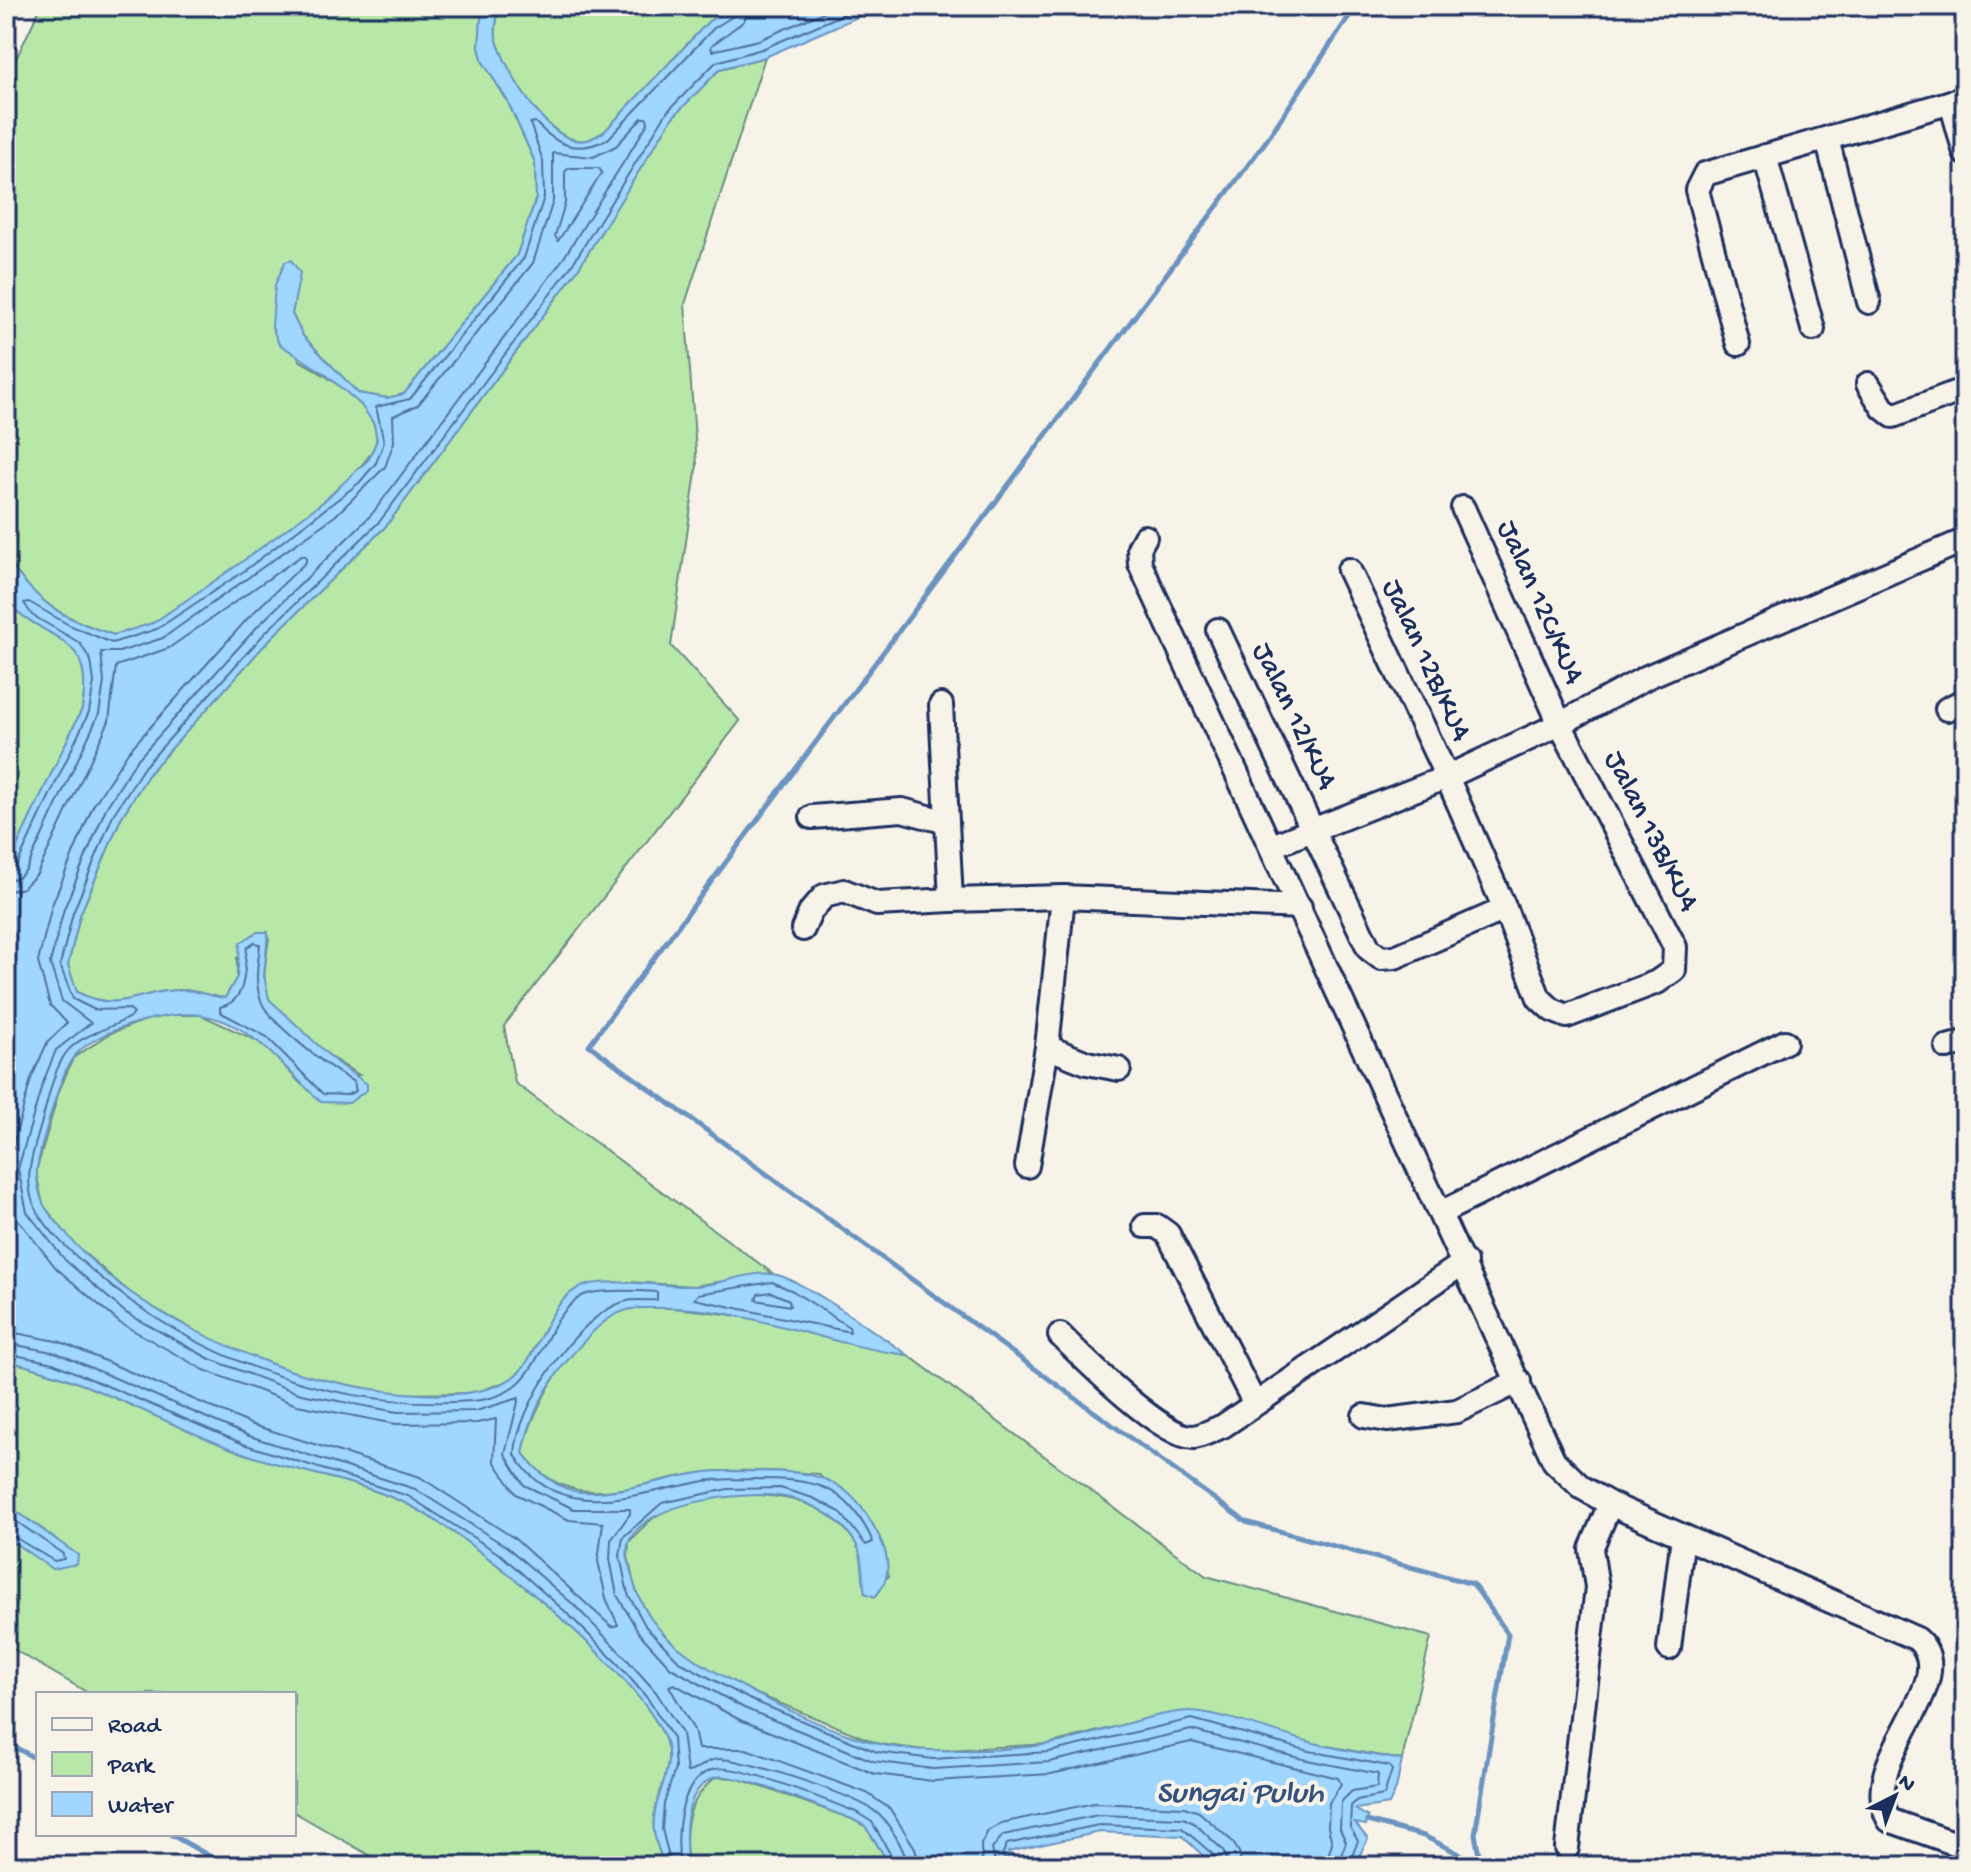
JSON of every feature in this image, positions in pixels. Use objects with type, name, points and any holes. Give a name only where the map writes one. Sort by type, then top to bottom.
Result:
[{"type":"street","points":[[1738,344],[1697,190],[1705,174],[1958,100],[1965,153]]},
{"type":"street","points":[[1827,139],[1869,302]]},
{"type":"street","points":[[1765,156],[1813,329]]},
{"type":"street","points":[[1868,384],[1883,408],[1893,416],[1965,389]]},
{"type":"street","name":"Jalan 12C/KU4","points":[[1463,508],[1560,724]]},
{"type":"street","points":[[1145,537],[1139,548],[1140,564],[1442,1212],[1554,1461],[1581,1487],[1610,1504],[1917,1639],[1925,1646],[1930,1656],[1930,1675],[1883,1776],[1881,1805],[1889,1820],[1965,1847]]},
{"type":"street","points":[[1272,846],[1447,777],[1560,724],[1647,677],[1965,540]]},
{"type":"street","name":"Jalan 12B/KU4","points":[[1349,570],[1447,777],[1505,909],[1539,998],[1552,1010],[1567,1016],[1657,982],[1674,970]]},
{"type":"street","name":"Jalan 12/KU4","points":[[1218,630],[1369,949],[1381,958],[1395,957],[1505,909]]},
{"type":"street","points":[[941,705],[951,900]]},
{"type":"street","name":"Jalan 13B/KU4","points":[[1560,724],[1675,947],[1674,970]]},
{"type":"street","points":[[812,817],[902,810],[947,822]]},
{"type":"street","points":[[803,929],[811,911],[824,896],[844,891],[877,904],[1063,897],[1300,907]]},
{"type":"street","points":[[1027,1166],[1047,1047],[1063,897]]},
{"type":"street","points":[[1442,1212],[1785,1042]]},
{"type":"street","points":[[1047,1047],[1087,1063],[1119,1069]]},
{"type":"street","points":[[1145,1226],[1157,1226],[1168,1234],[1254,1402]]},
{"type":"street","points":[[1060,1335],[1106,1382],[1176,1432],[1194,1437],[1223,1426],[1254,1402],[1349,1343],[1465,1262]]},
{"type":"street","points":[[1364,1416],[1387,1420],[1457,1411],[1519,1381]]},
{"type":"street","points":[[1567,1848],[1597,1587],[1591,1549],[1610,1504]]},
{"type":"street","points":[[1669,1648],[1683,1536]]},
{"type":"green space","points":[[41,6],[482,6],[479,47],[483,62],[507,100],[535,162],[536,197],[517,255],[404,394],[387,398],[358,393],[303,336],[292,314],[299,273],[282,269],[299,360],[335,383],[360,404],[375,429],[376,441],[366,459],[345,483],[278,538],[155,622],[114,635],[79,622],[52,607],[29,587],[6,558],[6,80]]},
{"type":"green space","points":[[499,6],[736,6],[709,21],[604,132],[587,140],[572,139],[558,132],[543,119],[518,85],[496,37]]},
{"type":"green space","points":[[765,57],[685,304],[697,465],[671,646],[740,721],[504,1026],[515,1083],[772,1273],[694,1286],[628,1282],[552,1315],[524,1368],[510,1380],[475,1393],[397,1394],[306,1377],[217,1343],[135,1297],[76,1246],[43,1205],[36,1172],[59,1091],[73,1058],[111,1033],[159,1015],[201,1015],[262,1043],[301,1084],[359,1075],[296,1029],[269,999],[265,976],[269,937],[237,958],[237,977],[225,998],[182,990],[106,1001],[77,992],[68,965],[80,915],[121,818],[150,772],[271,638],[386,526],[578,269],[672,118],[720,69]]},
{"type":"green space","points":[[6,602],[76,652],[82,666],[84,684],[82,709],[6,869]]},
{"type":"green space","points":[[672,1308],[764,1321],[908,1355],[1206,1576],[1431,1637],[1402,1760],[1311,1743],[1253,1727],[1134,1722],[1048,1744],[932,1751],[879,1744],[752,1692],[684,1656],[652,1622],[635,1590],[628,1556],[629,1542],[651,1520],[667,1510],[692,1502],[746,1495],[774,1496],[800,1502],[824,1513],[844,1529],[860,1551],[865,1593],[889,1576],[819,1474],[708,1472],[610,1491],[586,1491],[564,1486],[543,1474],[523,1453],[547,1390],[576,1347],[593,1330],[611,1316],[629,1309]]},
{"type":"green space","points":[[6,1361],[66,1378],[243,1453],[365,1488],[405,1503],[469,1544],[551,1609],[591,1645],[651,1714],[666,1742],[668,1753],[666,1775],[654,1820],[664,1866],[388,1866],[296,1813],[296,1692],[87,1692],[6,1645],[6,1537],[13,1544],[45,1531],[6,1504]]},
{"type":"green space","points":[[716,1777],[737,1778],[852,1819],[865,1826],[891,1866],[688,1866],[686,1840],[689,1817],[698,1796]]},
{"type":"water","name":"Sungai Puluh","points":[[482,6],[499,6],[496,37],[508,67],[530,103],[558,132],[573,139],[587,140],[604,132],[709,21],[736,6],[883,6],[765,57],[720,69],[672,118],[578,269],[386,526],[271,638],[150,772],[121,818],[80,915],[68,965],[77,992],[106,1001],[182,990],[225,998],[237,977],[240,943],[257,932],[268,932],[264,976],[269,999],[337,1063],[367,1084],[367,1090],[349,1103],[321,1102],[252,1037],[219,1019],[186,1014],[132,1024],[83,1048],[68,1066],[37,1168],[43,1203],[86,1255],[110,1277],[190,1328],[277,1366],[369,1389],[444,1394],[478,1391],[506,1382],[525,1365],[560,1303],[578,1288],[588,1285],[617,1282],[693,1286],[742,1276],[772,1274],[801,1285],[908,1355],[721,1313],[634,1308],[618,1313],[589,1335],[555,1377],[535,1414],[523,1453],[541,1473],[564,1488],[598,1492],[713,1471],[777,1471],[829,1481],[843,1489],[868,1516],[883,1544],[888,1568],[881,1590],[875,1597],[865,1593],[861,1556],[851,1536],[837,1521],[809,1504],[779,1496],[742,1496],[696,1502],[654,1517],[639,1528],[629,1542],[629,1565],[646,1612],[671,1641],[703,1665],[808,1719],[844,1733],[896,1747],[987,1750],[1031,1746],[1066,1741],[1153,1716],[1189,1711],[1230,1718],[1330,1747],[1402,1760],[1396,1789],[1389,1804],[1355,1809],[1368,1817],[1366,1825],[1355,1823],[1368,1839],[1354,1866],[1214,1866],[1182,1836],[1100,1832],[1008,1852],[1024,1866],[891,1866],[865,1826],[852,1819],[742,1780],[716,1777],[705,1783],[691,1803],[686,1829],[688,1866],[664,1866],[654,1820],[668,1764],[666,1742],[651,1714],[625,1681],[551,1609],[510,1575],[433,1519],[405,1503],[365,1488],[243,1453],[67,1378],[6,1361],[6,869],[82,709],[84,684],[82,666],[76,653],[6,602],[6,558],[29,587],[52,607],[79,622],[114,635],[153,623],[239,564],[323,502],[369,459],[377,440],[374,424],[361,405],[324,373],[279,344],[272,327],[275,285],[285,262],[291,260],[300,273],[292,314],[303,336],[358,393],[387,398],[404,394],[517,255],[536,198],[535,162],[507,100],[483,62],[479,47]]},
{"type":"water","points":[[6,1504],[78,1555],[77,1564],[52,1569],[6,1537]]},
{"type":"waterway","points":[[1356,6],[1266,141],[589,1045],[1246,1522],[1473,1584],[1508,1634],[1475,1834],[1481,1866]]},
{"type":"waterway","points":[[6,1742],[36,1759]]},
{"type":"waterway","points":[[1367,1821],[1424,1836],[1483,1866]]},
{"type":"waterway","points":[[174,1836],[227,1866]]}]
